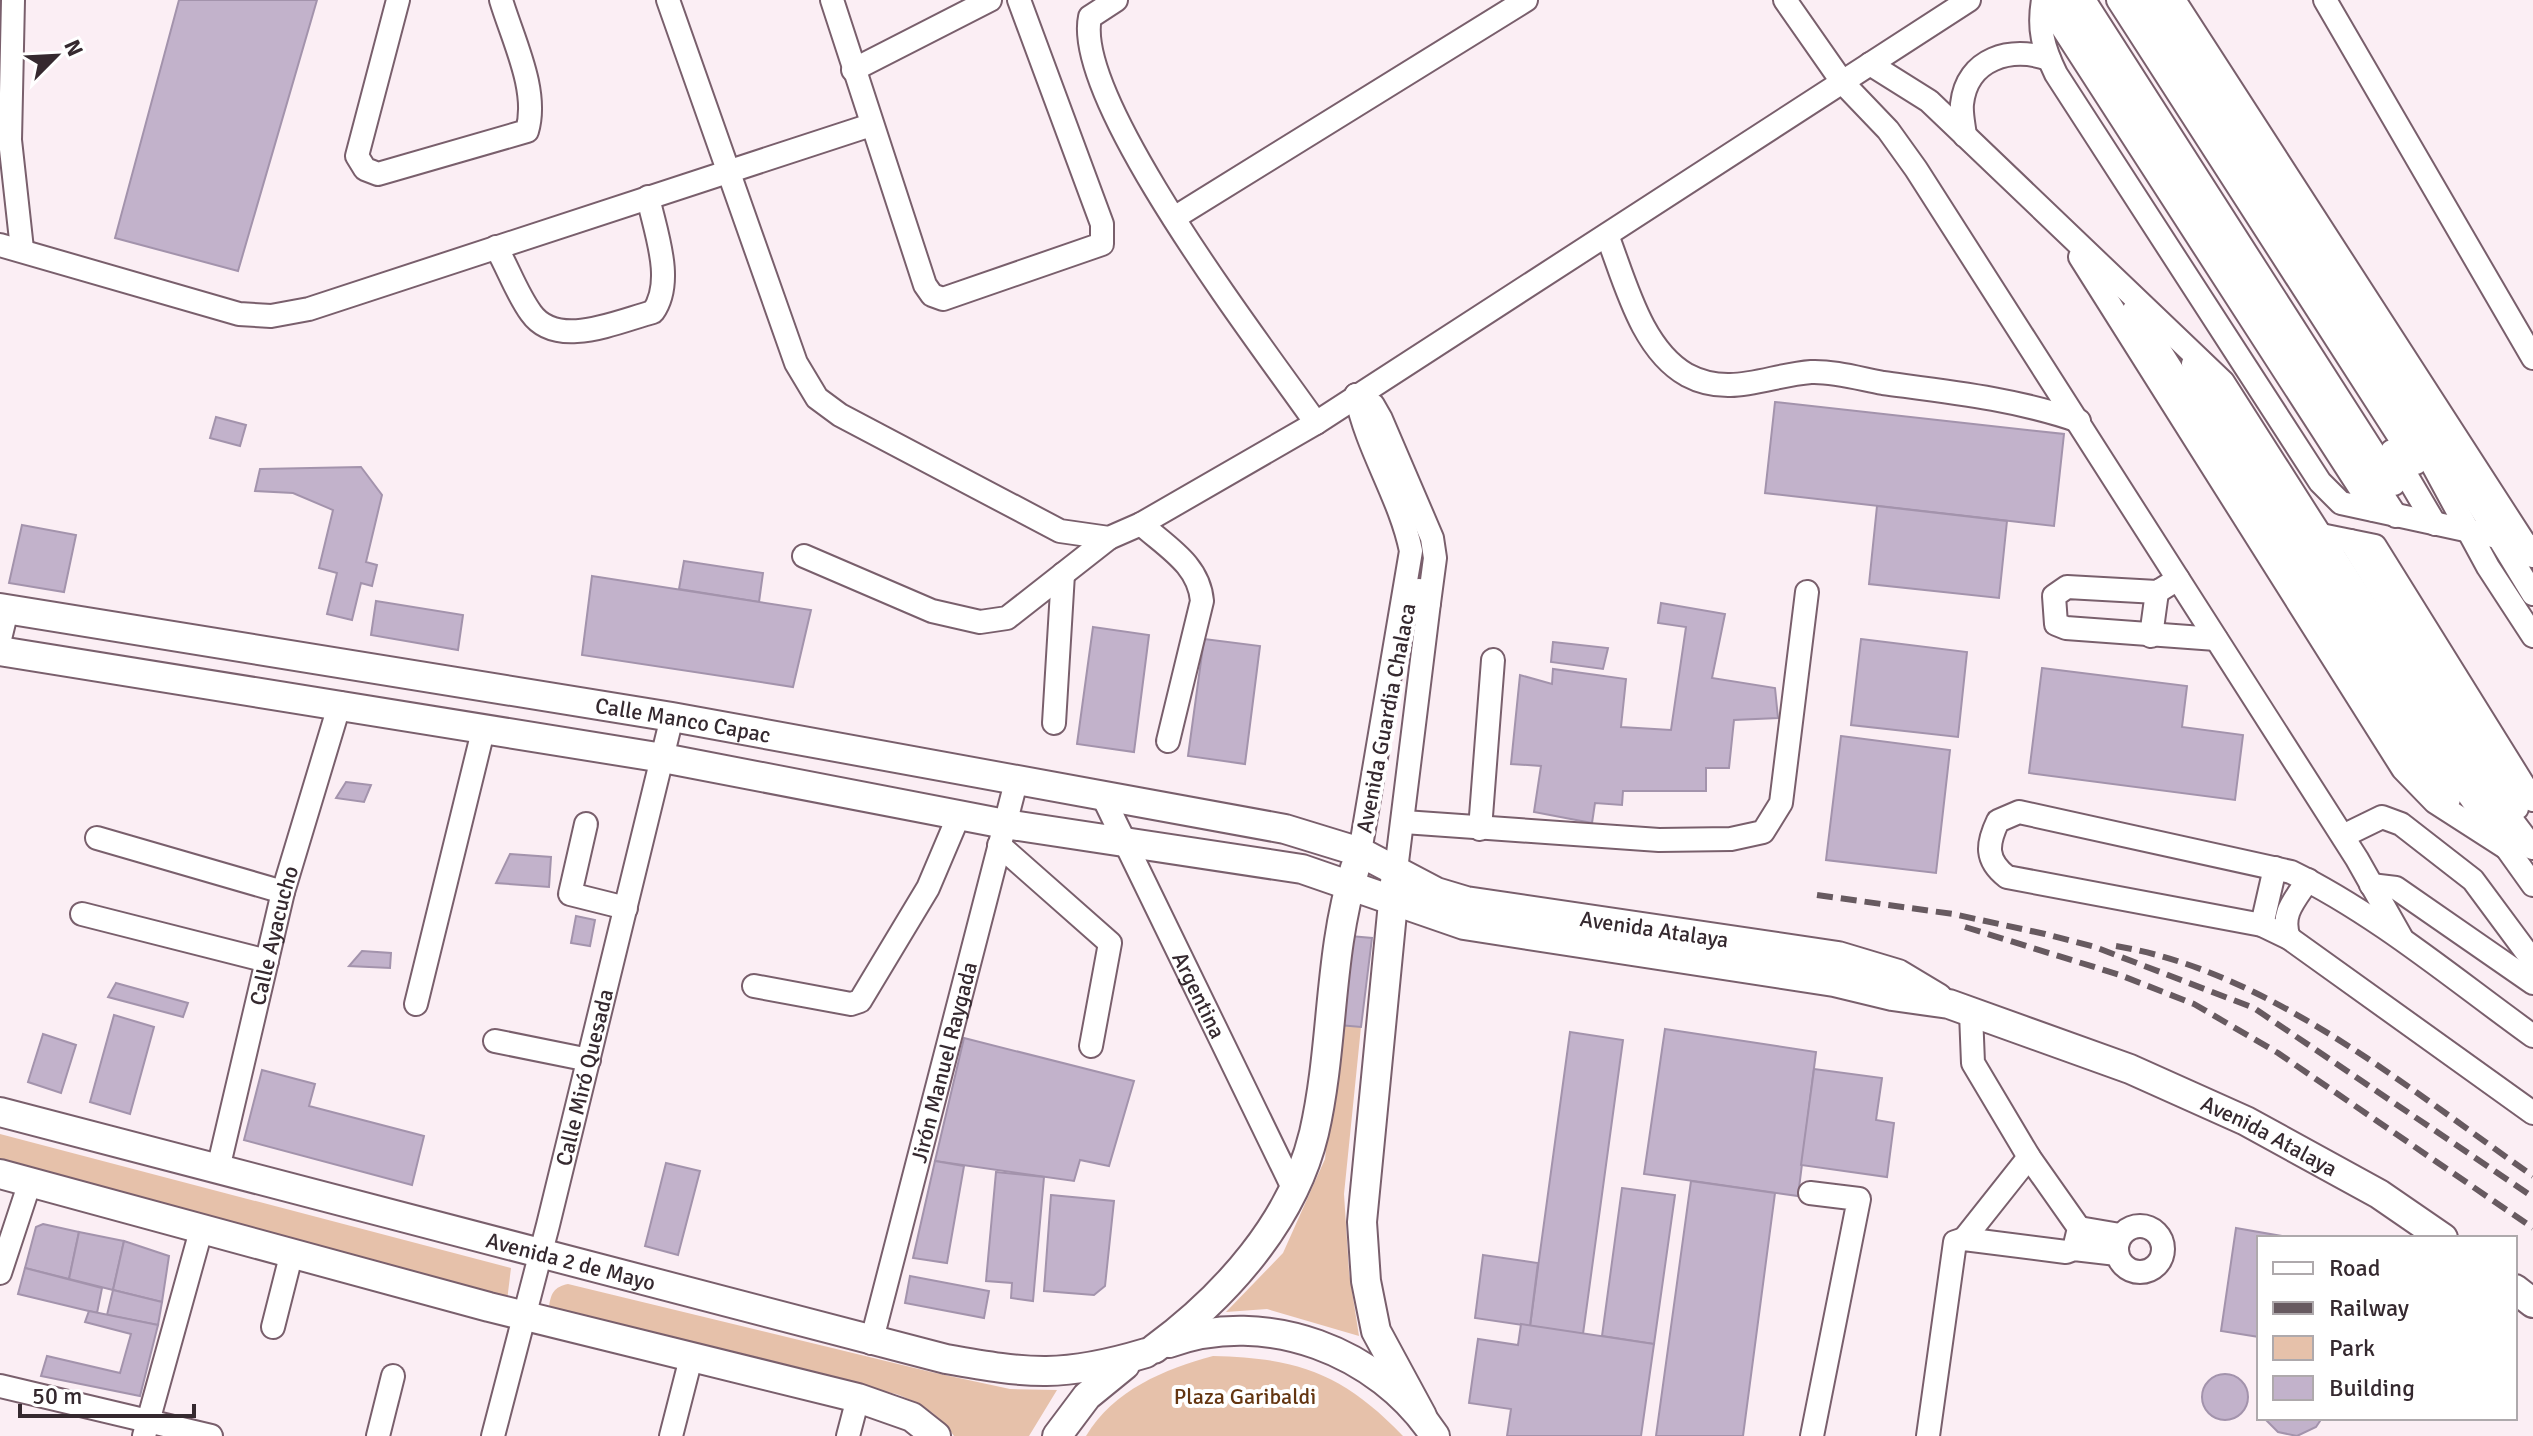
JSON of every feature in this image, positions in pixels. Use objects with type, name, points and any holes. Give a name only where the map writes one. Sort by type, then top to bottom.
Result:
[{"type":"main road","name":"Calle Manco Capac","points":[[4,609],[672,717],[1104,799],[1285,829],[1360,852]]},
{"type":"main road","name":"Calle Manco Capac","points":[[0,651],[340,703],[483,731],[663,758],[959,815],[1002,834],[1124,840],[1302,869],[1350,883]]},
{"type":"main road","name":"Avenida Atalaya","points":[[1360,852],[1436,892],[1466,901],[1838,956],[1898,974],[1960,1008],[2130,1069],[2246,1121],[2379,1194],[2440,1236]]},
{"type":"main road","name":"Avenida Guardia Chalaca","points":[[1150,1351],[1213,1300],[1259,1246],[1294,1190],[1305,1166],[1315,1129],[1338,935],[1360,852]]},
{"type":"main road","name":"Avenida Guardia Chalaca","points":[[1396,870],[1362,1222],[1366,1281],[1376,1331],[1428,1426]]},
{"type":"main road","name":"Avenida Atalaya","points":[[1350,883],[1464,925],[1834,982],[1960,1008]]},
{"type":"main road","name":"Avenida 2 de Mayo","points":[[0,1112],[542,1252],[871,1343],[1007,1370],[1054,1373],[1085,1370],[1150,1351]]},
{"type":"main road","points":[[0,1174],[524,1316],[858,1398],[912,1417],[936,1436]]},
{"type":"main road","points":[[2517,1291],[2533,1303]]},
{"type":"main road","points":[[1057,1436],[1087,1396],[1112,1373],[1150,1351],[1224,1331],[1288,1336],[1344,1354],[1364,1366],[1428,1426]]},
{"type":"street","points":[[13,0],[11,247],[239,314],[271,316],[309,309],[871,125]]},
{"type":"street","points":[[398,0],[357,156],[365,169],[378,174],[527,131],[532,114],[530,96],[501,0]]},
{"type":"street","points":[[668,0],[796,363],[817,398],[840,415],[1060,531],[1109,538]]},
{"type":"street","points":[[832,0],[925,285],[932,295],[943,299],[1102,244],[1102,224],[1019,0]]},
{"type":"street","points":[[853,70],[990,0]]},
{"type":"street","points":[[1116,0],[1090,17],[1087,31],[1091,57],[1132,151],[1174,218],[1316,423]]},
{"type":"street","points":[[1174,218],[1526,0]]},
{"type":"street","points":[[1785,0],[1843,83],[1888,130],[1916,169],[2343,836],[2405,944]]},
{"type":"street","points":[[804,556],[932,611],[980,622],[1007,618],[1109,538],[1141,524],[1316,423],[1969,0]]},
{"type":"street","points":[[2043,0],[2039,23],[2049,59],[2320,482],[2341,503],[2498,538],[2529,550]]},
{"type":"street","points":[[2054,0],[2060,24],[2374,510]]},
{"type":"street","points":[[2068,0],[2074,16],[2434,524],[2533,636]]},
{"type":"street","points":[[2084,0],[2434,524]]},
{"type":"street","points":[[2101,0],[2434,524]]},
{"type":"street","points":[[2118,0],[2390,420],[2434,524]]},
{"type":"street","points":[[2137,0],[2411,425],[2434,524]]},
{"type":"street","points":[[2155,0],[2425,417],[2533,594]]},
{"type":"street","points":[[2174,0],[2529,550]]},
{"type":"street","points":[[2325,0],[2533,358]]},
{"type":"street","points":[[1965,136],[1962,105],[1978,67],[2002,54],[2028,52],[2049,59]]},
{"type":"street","points":[[1870,64],[1929,101],[2223,382],[2450,738],[2533,848]]},
{"type":"street","points":[[496,247],[532,315],[547,328],[568,333],[653,312],[661,301],[663,274],[648,197]]},
{"type":"street","points":[[2062,229],[2403,769],[2435,802],[2505,847]]},
{"type":"street","points":[[1607,235],[1642,321],[1659,352],[1686,374],[1714,385],[1743,386],[1813,372],[2033,405],[2079,421]]},
{"type":"street","points":[[2114,278],[2419,759],[2465,822]]},
{"type":"street","points":[[2175,336],[2435,748],[2533,885]]},
{"type":"street","points":[[1356,395],[1366,433],[1406,527],[1411,551],[1404,598]]},
{"type":"street","points":[[1356,395],[1373,405],[1381,419],[1432,538],[1435,558],[1429,603]]},
{"type":"street","points":[[1141,524],[1191,569],[1200,582],[1202,601],[1168,741]]},
{"type":"street","points":[[2321,535],[2375,546],[2533,800]]},
{"type":"street","points":[[2350,541],[2509,792],[2533,840]]},
{"type":"street","points":[[1054,723],[1063,574]]},
{"type":"street","points":[[2178,579],[2157,592],[2067,587],[2054,596],[2053,616],[2056,624],[2066,628],[2216,639]]},
{"type":"street","name":"Avenida Guardia Chalaca","points":[[1360,852],[1404,598],[1419,590],[1429,603],[1396,870]]},
{"type":"street","points":[[1404,822],[1659,840],[1731,839],[1763,832],[1772,823],[1781,803],[1807,592]]},
{"type":"street","points":[[2151,636],[2157,592]]},
{"type":"street","points":[[0,639],[4,609]]},
{"type":"street","points":[[1480,829],[1493,660]]},
{"type":"street","name":"Calle Ayacucho","points":[[218,1169],[283,892],[340,703]]},
{"type":"street","name":"Calle Miró Quesada","points":[[493,1436],[542,1252],[672,717]]},
{"type":"street","points":[[416,1004],[483,731]]},
{"type":"street","points":[[1382,731],[1413,736]]},
{"type":"street","name":"Jirón Manuel Raygada","points":[[871,1343],[1016,782]]},
{"type":"street","points":[[2509,792],[2533,818]]},
{"type":"street","name":"Argentina","points":[[1104,799],[1294,1190]]},
{"type":"street","points":[[2533,1036],[2405,944],[2308,880],[2275,868],[2019,812],[1998,821],[1987,842],[1993,866],[2007,877],[2262,925],[2289,938],[2533,1113]]},
{"type":"street","points":[[754,986],[851,1004],[860,1001],[928,888],[959,815]]},
{"type":"street","points":[[2343,836],[2382,817],[2401,824],[2473,880],[2533,961]]},
{"type":"street","points":[[586,824],[570,894],[626,908]]},
{"type":"street","points":[[1002,834],[1110,943],[1091,1046]]},
{"type":"street","points":[[97,838],[283,892]]},
{"type":"street","points":[[2262,925],[2275,868]]},
{"type":"street","points":[[2289,938],[2285,927],[2287,913],[2308,880]]},
{"type":"street","points":[[2371,885],[2396,888],[2533,983]]},
{"type":"street","points":[[82,914],[267,961]]},
{"type":"street","points":[[1960,1008],[1973,1063],[2076,1239]]},
{"type":"street","points":[[495,1041],[589,1060]]},
{"type":"street","points":[[1964,1239],[2029,1157]]},
{"type":"street","points":[[0,1273],[30,1182]]},
{"type":"street","points":[[1810,1193],[1859,1199],[1812,1436]]},
{"type":"street","points":[[146,1427],[202,1227]]},
{"type":"street","points":[[1928,1436],[1955,1242],[1964,1239],[2066,1252],[2076,1239]]},
{"type":"street","points":[[2076,1239],[2118,1245]]},
{"type":"street","points":[[273,1327],[292,1252]]},
{"type":"street","points":[[671,1436],[691,1358]]},
{"type":"street","points":[[378,1436],[393,1376]]},
{"type":"street","points":[[0,1386],[146,1427],[211,1436]]},
{"type":"street","points":[[848,1436],[858,1398]]},
{"type":"green space","points":[[1339,1025],[1361,1027],[1344,1194],[1349,1272],[1359,1336],[1267,1309],[1226,1312],[1283,1253],[1325,1159]]},
{"type":"green space","points":[[0,1134],[511,1268],[507,1301],[0,1164]]},
{"type":"green space","points":[[568,1284],[931,1372],[1010,1389],[1057,1390],[1029,1436],[954,1436],[929,1410],[896,1394],[562,1319],[549,1307],[556,1289]]},
{"type":"green space","name":"Plaza Garibaldi","points":[[1213,1356],[1271,1361],[1318,1374],[1360,1398],[1403,1436],[1086,1436],[1110,1406],[1125,1394],[1159,1375]]},
{"type":"building","points":[[179,0],[317,0],[238,271],[115,238]]},
{"type":"building","points":[[1775,402],[2064,434],[2054,526],[1765,493]]},
{"type":"building","points":[[216,417],[246,425],[240,446],[210,438]]},
{"type":"building","points":[[361,467],[382,495],[366,562],[377,565],[372,586],[361,583],[352,620],[327,614],[337,573],[319,568],[333,510],[293,493],[255,491],[260,469]]},
{"type":"building","points":[[1877,506],[2007,521],[1999,598],[1869,584]]},
{"type":"building","points":[[22,525],[76,535],[64,592],[9,583]]},
{"type":"building","points":[[684,561],[763,573],[759,602],[679,589]]},
{"type":"building","points":[[592,576],[811,610],[793,687],[582,655]]},
{"type":"building","points":[[376,601],[463,615],[458,650],[371,635]]},
{"type":"building","points":[[1661,603],[1725,614],[1712,678],[1775,688],[1778,718],[1734,720],[1729,768],[1706,768],[1706,791],[1623,791],[1622,805],[1595,803],[1592,823],[1534,812],[1541,766],[1511,764],[1520,675],[1552,684],[1553,669],[1626,679],[1621,727],[1671,730],[1686,627],[1658,623]]},
{"type":"building","points":[[1093,627],[1149,635],[1134,752],[1077,744]]},
{"type":"building","points":[[1204,639],[1260,646],[1245,764],[1188,756]]},
{"type":"building","points":[[1861,639],[1967,652],[1958,737],[1851,725]]},
{"type":"building","points":[[1553,642],[1608,648],[1603,669],[1551,662]]},
{"type":"building","points":[[2042,668],[2187,686],[2182,727],[2243,735],[2235,800],[2029,773]]},
{"type":"building","points":[[1841,736],[1950,750],[1936,873],[1826,860]]},
{"type":"building","points":[[346,782],[371,785],[364,802],[336,798]]},
{"type":"building","points":[[510,854],[551,857],[549,887],[496,883]]},
{"type":"building","points":[[576,916],[595,920],[590,946],[571,943]]},
{"type":"building","points":[[1350,936],[1372,938],[1361,1027],[1339,1025]]},
{"type":"building","points":[[362,951],[391,953],[390,968],[349,966]]},
{"type":"building","points":[[116,983],[188,1003],[183,1017],[108,997]]},
{"type":"building","points":[[114,1015],[154,1027],[130,1114],[90,1102]]},
{"type":"building","points":[[1665,1029],[1816,1052],[1798,1196],[1644,1174]]},
{"type":"building","points":[[1570,1032],[1623,1040],[1583,1334],[1530,1326]]},
{"type":"building","points":[[43,1034],[76,1045],[61,1093],[28,1082]]},
{"type":"building","points":[[964,1038],[1134,1081],[1109,1166],[1080,1160],[1074,1181],[935,1161]]},
{"type":"building","points":[[1814,1069],[1882,1078],[1876,1120],[1894,1123],[1887,1177],[1801,1165]]},
{"type":"building","points":[[262,1070],[315,1084],[309,1106],[424,1136],[412,1185],[244,1140]]},
{"type":"building","points":[[935,1161],[964,1166],[947,1263],[913,1258]]},
{"type":"building","points":[[666,1163],[700,1171],[678,1255],[645,1246]]},
{"type":"building","points":[[996,1172],[1044,1177],[1033,1301],[1011,1298],[1012,1283],[986,1281]]},
{"type":"building","points":[[1691,1181],[1775,1193],[1743,1436],[1656,1436]]},
{"type":"building","points":[[1622,1188],[1675,1195],[1654,1344],[1602,1336]]},
{"type":"building","points":[[1051,1195],[1114,1201],[1105,1286],[1094,1295],[1044,1291]]},
{"type":"building","points":[[43,1224],[79,1232],[69,1279],[25,1268],[36,1227]]},
{"type":"building","points":[[2236,1228],[2282,1236],[2257,1236],[2257,1337],[2221,1331]]},
{"type":"building","points":[[79,1232],[124,1241],[113,1290],[69,1279]]},
{"type":"building","points":[[124,1241],[169,1256],[162,1302],[113,1290]]},
{"type":"building","points":[[1483,1255],[1538,1263],[1530,1326],[1475,1318]]},
{"type":"building","points":[[25,1268],[102,1288],[97,1313],[18,1294]]},
{"type":"building","points":[[910,1276],[989,1291],[984,1318],[905,1303]]},
{"type":"building","points":[[113,1290],[162,1302],[158,1325],[107,1315]]},
{"type":"building","points":[[89,1311],[158,1325],[140,1396],[41,1376],[47,1356],[120,1373],[131,1334],[85,1322]]},
{"type":"building","points":[[1521,1324],[1654,1344],[1641,1436],[1507,1436],[1511,1409],[1469,1403],[1478,1339],[1518,1345]]},
{"type":"building","points":[[2225,1374],[2241,1381],[2248,1397],[2241,1413],[2225,1420],[2209,1413],[2202,1397],[2209,1381]]},
{"type":"building","points":[[2266,1420],[2321,1420],[2316,1427],[2297,1436],[2278,1432]]},
{"type":"railway","points":[[1817,895],[1953,914],[2045,934],[2095,947],[2254,1008],[2533,1197]]},
{"type":"railway","points":[[1965,927],[2120,975],[2194,1004],[2278,1053],[2533,1228]]},
{"type":"railway","points":[[2116,946],[2173,960],[2229,981],[2283,1007],[2387,1071],[2533,1176]]}]
